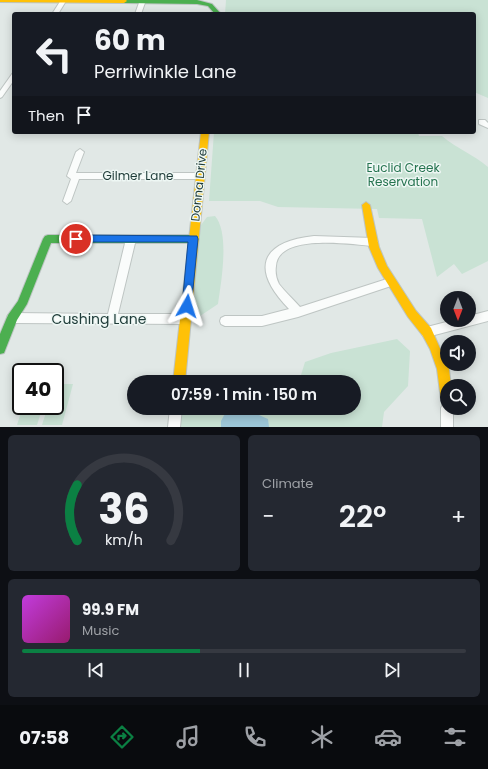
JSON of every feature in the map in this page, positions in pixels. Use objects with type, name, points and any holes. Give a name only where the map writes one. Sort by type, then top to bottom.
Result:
[{"type":"street","points":[[0,0],[189,1],[203,2],[212,6],[216,12]]},
{"type":"street","points":[[55,12],[63,0]]},
{"type":"street","points":[[139,12],[143,0]]},
{"type":"street","points":[[0,96],[12,78]]},
{"type":"street","name":"Donna Drive","points":[[180,375],[205,134]]},
{"type":"street","points":[[67,201],[76,176],[71,176],[80,152]]},
{"type":"street","name":"Gilmer Lane","points":[[76,176],[201,176]]},
{"type":"street","points":[[366,205],[373,242],[390,282],[427,332],[443,369],[444,379]]},
{"type":"street","points":[[0,349],[12,318],[22,304],[48,239],[194,239]]},
{"type":"street","points":[[112,318],[131,239]]},
{"type":"street","points":[[298,312],[276,287],[270,272],[272,255],[285,244],[304,240],[373,242]]},
{"type":"street","points":[[225,321],[262,321],[298,312],[390,282]]},
{"type":"street","points":[[427,332],[488,316]]},
{"type":"street","name":"Cushing Lane","points":[[12,318],[186,319]]},
{"type":"street","points":[[174,427],[175,415]]},
{"type":"street","points":[[447,415],[448,427]]},
{"type":"green space","points":[[226,0],[488,0],[488,98],[476,93],[476,12],[225,12]]},
{"type":"green space","name":"Euclid Creek Reservation","points":[[214,134],[418,134],[419,136],[442,136],[477,158],[488,167],[488,261],[462,274],[454,264],[437,277],[422,219],[379,218],[377,209],[278,207],[260,201],[209,201]]},
{"type":"green space","points":[[215,216],[220,224],[223,246],[218,304],[200,316],[192,301],[201,225],[207,217]]},
{"type":"green space","points":[[397,339],[410,351],[408,386],[384,412],[382,427],[174,427],[175,415],[361,415],[361,375],[301,375],[305,362],[331,353]]},
{"type":"green space","points":[[64,384],[73,384],[62,425],[42,425],[45,415],[64,415]]},
{"type":"green space","points":[[20,415],[40,415],[37,425],[17,425]]},
{"type":"water","points":[[224,415],[259,415],[268,419],[269,427],[221,427],[221,421]]},
{"type":"traffic: fast","points":[[124,1],[197,2],[210,5],[216,12]]},
{"type":"traffic: fast","points":[[0,349],[12,318],[22,304],[48,239],[194,239]]},
{"type":"traffic: slow","points":[[0,0],[124,1]]},
{"type":"traffic: slow","points":[[180,375],[205,134]]},
{"type":"traffic: slow","points":[[366,205],[374,247],[383,268],[412,314],[427,332],[443,369],[444,379]]},
{"type":"route","points":[[76,239],[194,239],[187,306]]}]
